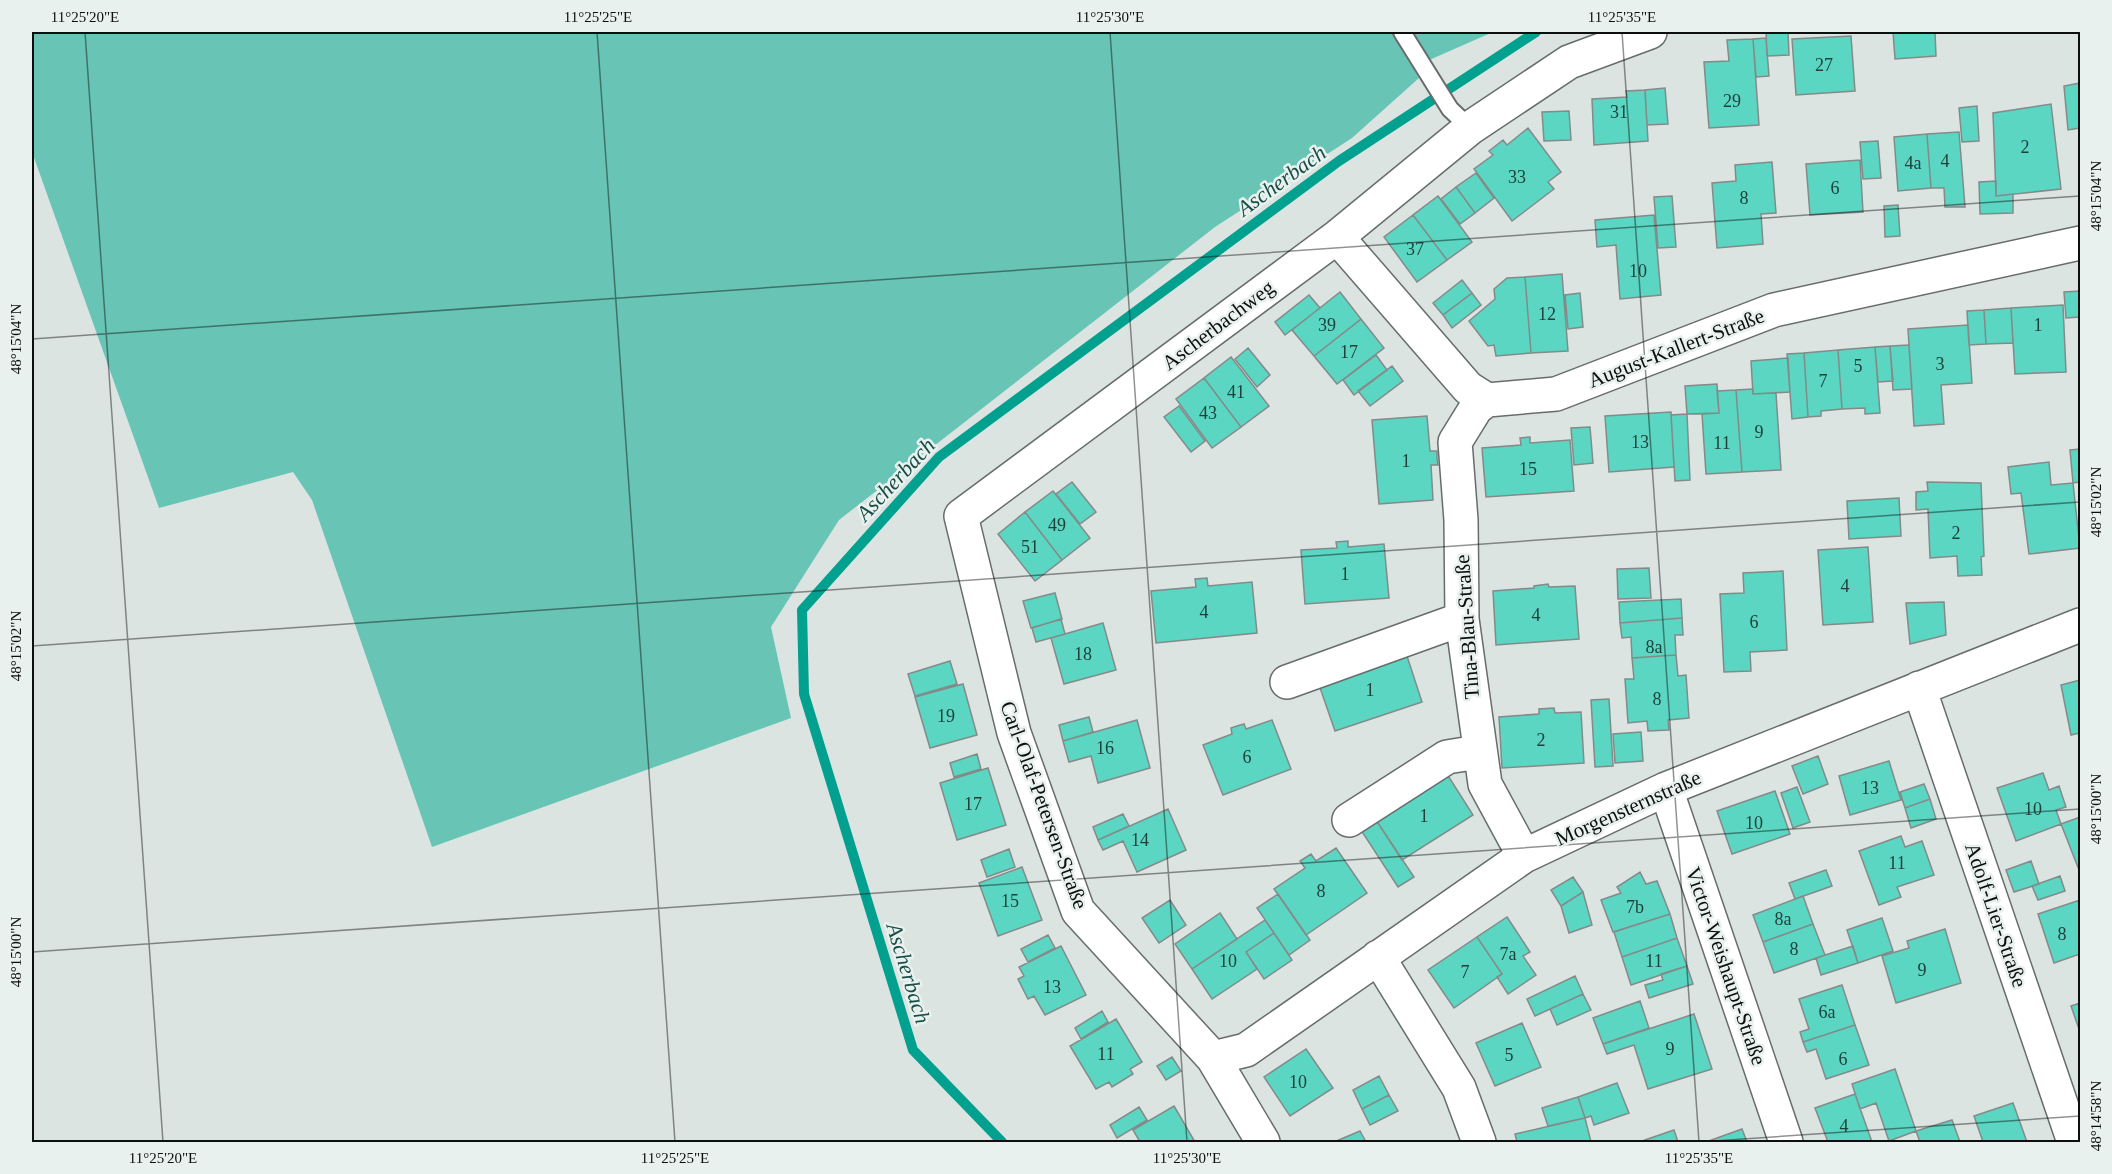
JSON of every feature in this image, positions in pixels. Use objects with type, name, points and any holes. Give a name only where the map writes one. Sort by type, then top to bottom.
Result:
[{"type":"street","name":"Ascherbachweg","points":[[961,516],[1337,237],[1460,119],[1569,62],[1650,32]]},
{"type":"street","points":[[1337,237],[1468,388],[1487,399]]},
{"type":"street","name":"August-Kallert-Straße","points":[[1487,399],[1556,394],[1774,310],[2080,243]]},
{"type":"street","name":"Tina-Blau-Straße","points":[[1487,399],[1469,417],[1455,442],[1461,520],[1462,619],[1478,752],[1485,784],[1524,856]]},
{"type":"street","name":"Carl-Olaf-Petersen-Straße","points":[[961,516],[1014,734],[1078,911],[1213,1058],[1263,1143]]},
{"type":"street","points":[[1287,682],[1296,676],[1462,619]]},
{"type":"street","name":"Morgensternstraße","points":[[1213,1058],[1246,1050],[1524,856],[1608,814],[2080,625]]},
{"type":"street","name":"Adolf-Lier-Straße","points":[[1918,688],[2074,1143]]},
{"type":"street","points":[[1349,820],[1447,757],[1478,752]]},
{"type":"street","name":"Victor-Weishaupt-Straße","points":[[1666,789],[1786,1143]]},
{"type":"street","points":[[1377,957],[1459,1088],[1479,1143]]},
{"type":"lane","points":[[1402,32],[1431,80],[1460,119]]},
{"type":"green space","points":[[32,32],[1392,32],[1419,78],[1352,138],[1215,227],[839,520],[771,627],[791,718],[432,847],[312,500],[293,472],[159,508],[32,152]]},
{"type":"green space","points":[[1411,32],[1493,32],[1427,61]]},
{"type":"building","points":[[1766,32],[1788,32],[1789,55],[1767,56]]},
{"type":"building","points":[[1893,32],[1935,32],[1936,56],[1895,59]]},
{"type":"building","points":[[1851,36],[1855,91],[1796,95],[1792,39]]},
{"type":"building","points":[[1766,38],[1769,76],[1756,77],[1753,39]]},
{"type":"building","points":[[1753,39],[1759,125],[1709,128],[1704,62],[1729,61],[1727,40]]},
{"type":"building","points":[[2080,83],[2080,128],[2068,130],[2064,86]]},
{"type":"building","points":[[1665,88],[1668,124],[1647,125],[1645,90]]},
{"type":"building","points":[[1645,90],[1648,141],[1594,145],[1592,99],[1627,97],[1626,91]]},
{"type":"building","points":[[2051,104],[2061,189],[1996,196],[1993,113]]},
{"type":"building","points":[[1977,106],[1979,141],[1962,142],[1959,108]]},
{"type":"building","points":[[1569,111],[1571,140],[1544,141],[1542,112]]},
{"type":"building","points":[[1528,128],[1561,172],[1548,182],[1554,189],[1512,221],[1474,169],[1493,155],[1489,151],[1503,140],[1507,145]]},
{"type":"building","points":[[1959,132],[1965,207],[1945,207],[1944,188],[1931,188],[1927,134]]},
{"type":"building","points":[[1927,134],[1931,188],[1898,191],[1894,137]]},
{"type":"building","points":[[1878,141],[1881,178],[1863,179],[1860,142]]},
{"type":"building","points":[[1860,160],[1863,212],[1810,215],[1806,164]]},
{"type":"building","points":[[1772,162],[1776,213],[1761,214],[1763,244],[1717,248],[1712,183],[1736,181],[1735,165]]},
{"type":"building","points":[[1476,173],[1494,198],[1475,213],[1456,187]]},
{"type":"building","points":[[1996,181],[1996,196],[2013,194],[2013,213],[1980,214],[1979,182]]},
{"type":"building","points":[[1456,187],[1475,213],[1460,224],[1441,199]]},
{"type":"building","points":[[1438,196],[1472,242],[1447,260],[1413,215]]},
{"type":"building","points":[[1672,196],[1676,247],[1658,248],[1654,197]]},
{"type":"building","points":[[1898,205],[1900,236],[1885,237],[1884,206]]},
{"type":"building","points":[[1413,215],[1447,260],[1417,282],[1384,237]]},
{"type":"building","points":[[1654,215],[1661,295],[1620,299],[1616,245],[1597,247],[1595,220]]},
{"type":"building","points":[[1562,274],[1568,351],[1531,353],[1525,277]]},
{"type":"building","points":[[1525,277],[1531,353],[1496,356],[1494,345],[1488,346],[1469,321],[1495,299],[1494,289],[1507,278]]},
{"type":"building","points":[[1462,280],[1472,293],[1443,315],[1433,303]]},
{"type":"building","points":[[2080,291],[2080,317],[2066,318],[2064,292]]},
{"type":"building","points":[[1340,292],[1361,319],[1314,356],[1292,330]]},
{"type":"building","points":[[1472,293],[1481,305],[1452,328],[1443,315]]},
{"type":"building","points":[[1580,293],[1583,327],[1568,329],[1565,295]]},
{"type":"building","points":[[1309,295],[1320,308],[1285,335],[1275,322]]},
{"type":"building","points":[[2063,305],[2066,372],[2015,374],[2011,308]]},
{"type":"building","points":[[2011,308],[2013,343],[1986,344],[1984,310]]},
{"type":"building","points":[[1984,310],[1986,344],[1969,345],[1967,311]]},
{"type":"building","points":[[1361,319],[1384,348],[1337,384],[1314,356]]},
{"type":"building","points":[[1968,325],[1972,383],[1941,385],[1944,424],[1914,426],[1908,329]]},
{"type":"building","points":[[1909,345],[1912,389],[1893,390],[1890,346]]},
{"type":"building","points":[[1890,346],[1893,381],[1878,382],[1875,347]]},
{"type":"building","points":[[1875,347],[1880,413],[1865,414],[1865,408],[1842,409],[1838,350]]},
{"type":"building","points":[[1248,348],[1270,375],[1257,387],[1235,359]]},
{"type":"building","points":[[1838,350],[1842,409],[1821,411],[1821,416],[1808,417],[1804,353]]},
{"type":"building","points":[[1804,353],[1808,417],[1792,419],[1787,354]]},
{"type":"building","points":[[1376,355],[1387,370],[1354,395],[1343,380]]},
{"type":"building","points":[[1231,357],[1269,406],[1241,427],[1204,378]]},
{"type":"building","points":[[1788,358],[1790,392],[1753,394],[1751,361]]},
{"type":"building","points":[[1392,366],[1403,381],[1370,406],[1358,391]]},
{"type":"building","points":[[1204,378],[1241,427],[1212,448],[1176,399]]},
{"type":"building","points":[[1717,384],[1719,413],[1687,414],[1685,386]]},
{"type":"building","points":[[1753,389],[1753,394],[1776,393],[1781,470],[1742,472],[1736,390]]},
{"type":"building","points":[[1736,390],[1742,472],[1706,474],[1702,414],[1719,413],[1717,391]]},
{"type":"building","points":[[1179,406],[1205,441],[1191,452],[1164,417]]},
{"type":"building","points":[[1671,412],[1674,467],[1609,472],[1605,416]]},
{"type":"building","points":[[1687,414],[1690,480],[1675,481],[1671,415]]},
{"type":"building","points":[[1427,416],[1430,451],[1437,451],[1438,465],[1431,465],[1433,500],[1379,504],[1372,420]]},
{"type":"building","points":[[1590,427],[1593,463],[1574,465],[1571,428]]},
{"type":"building","points":[[1530,437],[1530,443],[1570,440],[1574,491],[1486,497],[1482,448],[1521,445],[1520,438]]},
{"type":"building","points":[[2080,449],[2080,482],[2073,483],[2070,450]]},
{"type":"building","points":[[2049,462],[2051,485],[2073,483],[2080,548],[2029,554],[2021,493],[2011,494],[2008,467]]},
{"type":"building","points":[[1072,482],[1096,512],[1080,524],[1056,494]]},
{"type":"building","points":[[1927,482],[1981,483],[1984,556],[1981,557],[1982,575],[1958,576],[1957,556],[1930,558],[1928,509],[1916,510],[1916,492],[1928,491]]},
{"type":"building","points":[[1053,491],[1090,538],[1062,560],[1025,512]]},
{"type":"building","points":[[1899,498],[1901,536],[1849,539],[1847,501]]},
{"type":"building","points":[[1025,512],[1062,560],[1035,581],[998,534]]},
{"type":"building","points":[[1348,541],[1348,547],[1384,544],[1389,598],[1305,604],[1301,550],[1337,548],[1336,542]]},
{"type":"building","points":[[1868,547],[1873,622],[1823,625],[1818,550]]},
{"type":"building","points":[[1649,568],[1651,598],[1618,599],[1617,569]]},
{"type":"building","points":[[1783,571],[1787,650],[1750,652],[1751,671],[1724,672],[1720,594],[1744,593],[1743,573]]},
{"type":"building","points":[[1207,578],[1208,586],[1252,582],[1257,633],[1156,643],[1151,591],[1196,587],[1195,579]]},
{"type":"building","points":[[1548,584],[1549,587],[1575,586],[1579,639],[1496,645],[1493,591],[1534,588],[1534,586]]},
{"type":"building","points":[[1055,593],[1062,619],[1031,628],[1023,601]]},
{"type":"building","points":[[1681,599],[1682,618],[1620,623],[1619,602]]},
{"type":"building","points":[[1944,602],[1946,635],[1910,644],[1906,603]]},
{"type":"building","points":[[1682,618],[1683,635],[1675,635],[1676,655],[1632,658],[1631,637],[1622,638],[1620,623]]},
{"type":"building","points":[[1061,619],[1065,634],[1036,642],[1032,628]]},
{"type":"building","points":[[1103,623],[1116,670],[1064,684],[1051,638]]},
{"type":"building","points":[[1405,650],[1422,702],[1335,731],[1317,679]]},
{"type":"building","points":[[1676,655],[1678,676],[1686,675],[1689,718],[1668,720],[1669,730],[1648,731],[1647,721],[1628,723],[1625,679],[1634,679],[1632,658]]},
{"type":"building","points":[[950,661],[957,684],[915,696],[908,674]]},
{"type":"building","points":[[2080,680],[2080,733],[2071,735],[2061,685]]},
{"type":"building","points":[[963,684],[977,735],[930,748],[915,697]]},
{"type":"building","points":[[1609,699],[1613,766],[1595,767],[1591,700]]},
{"type":"building","points":[[1554,708],[1555,713],[1581,712],[1584,763],[1502,768],[1499,717],[1539,714],[1539,709]]},
{"type":"building","points":[[1089,717],[1093,732],[1063,741],[1059,725]]},
{"type":"building","points":[[1137,720],[1150,768],[1098,783],[1091,756],[1069,762],[1063,741]]},
{"type":"building","points":[[1272,720],[1291,769],[1223,795],[1203,745],[1232,734],[1231,728],[1244,724],[1246,729]]},
{"type":"building","points":[[1641,732],[1643,761],[1615,763],[1613,734]]},
{"type":"building","points":[[977,754],[981,769],[954,777],[950,763]]},
{"type":"building","points":[[1818,756],[1828,784],[1803,794],[1792,766]]},
{"type":"building","points":[[1889,761],[1901,800],[1850,815],[1839,776]]},
{"type":"building","points":[[988,768],[1006,825],[957,840],[940,783]]},
{"type":"building","points":[[1445,771],[1473,815],[1402,860],[1374,817]]},
{"type":"building","points":[[2043,773],[2049,790],[2059,786],[2066,807],[2056,810],[2061,824],[2016,841],[1997,788]]},
{"type":"building","points":[[1924,784],[1930,799],[1905,808],[1900,792]]},
{"type":"building","points":[[1797,787],[1810,822],[1793,828],[1781,793]]},
{"type":"building","points":[[1775,791],[1790,834],[1732,854],[1717,811]]},
{"type":"building","points":[[1930,799],[1936,819],[1911,828],[1905,808]]},
{"type":"building","points":[[1168,809],[1186,850],[1137,872],[1123,841],[1103,850],[1098,840]]},
{"type":"building","points":[[1123,814],[1129,826],[1098,840],[1093,827]]},
{"type":"building","points":[[1374,817],[1414,877],[1398,887],[1359,827]]},
{"type":"building","points":[[2080,817],[2080,869],[2079,870],[2061,824]]},
{"type":"building","points":[[1901,836],[1905,847],[1922,841],[1934,875],[1897,887],[1901,897],[1879,905],[1859,851]]},
{"type":"building","points":[[1336,848],[1367,893],[1306,935],[1274,889],[1305,868],[1300,861],[1311,854],[1316,861]]},
{"type":"building","points":[[1009,849],[1015,867],[987,877],[981,860]]},
{"type":"building","points":[[2031,861],[2039,884],[2014,892],[2006,870]]},
{"type":"building","points":[[1022,867],[1042,920],[998,936],[979,883]]},
{"type":"building","points":[[1826,870],[1832,886],[1795,899],[1789,883]]},
{"type":"building","points":[[1640,872],[1646,884],[1657,881],[1670,914],[1613,932],[1601,900],[1621,893],[1617,887]]},
{"type":"building","points":[[2060,876],[2065,891],[2038,900],[2032,886]]},
{"type":"building","points":[[1573,877],[1583,892],[1561,906],[1551,890]]},
{"type":"building","points":[[1583,892],[1592,925],[1569,933],[1561,906]]},
{"type":"building","points":[[1278,894],[1310,940],[1289,955],[1257,908]]},
{"type":"building","points":[[1803,896],[1813,924],[1763,942],[1753,915]]},
{"type":"building","points":[[1170,900],[1186,925],[1159,943],[1142,918]]},
{"type":"building","points":[[2080,900],[2080,954],[2054,963],[2038,914]]},
{"type":"building","points":[[1220,913],[1237,939],[1192,969],[1175,944]]},
{"type":"building","points":[[1670,914],[1677,938],[1622,957],[1614,932]]},
{"type":"building","points":[[1507,917],[1530,952],[1523,956],[1536,975],[1508,994],[1497,977],[1502,974],[1477,937]]},
{"type":"building","points":[[1882,918],[1893,951],[1858,963],[1847,930]]},
{"type":"building","points":[[1265,920],[1274,933],[1246,952],[1257,969],[1212,999],[1192,969]]},
{"type":"building","points":[[1813,924],[1825,955],[1774,973],[1763,942]]},
{"type":"building","points":[[1945,929],[1961,983],[1896,1003],[1882,956],[1909,948],[1907,941]]},
{"type":"building","points":[[1274,933],[1292,960],[1264,979],[1246,952]]},
{"type":"building","points":[[1048,935],[1055,948],[1028,962],[1021,949]]},
{"type":"building","points":[[1477,937],[1502,974],[1454,1008],[1428,970]]},
{"type":"building","points":[[1677,938],[1687,966],[1631,985],[1622,957]]},
{"type":"building","points":[[1061,946],[1086,995],[1045,1015],[1034,996],[1028,999],[1018,979],[1024,976],[1019,967]]},
{"type":"building","points":[[1853,946],[1858,963],[1821,975],[1816,958]]},
{"type":"building","points":[[1687,966],[1693,984],[1649,998],[1645,985],[1663,980],[1661,974]]},
{"type":"building","points":[[1575,976],[1583,994],[1535,1016],[1527,999]]},
{"type":"building","points":[[1842,985],[1855,1025],[1803,1042],[1800,1032],[1809,1029],[1799,999]]},
{"type":"building","points":[[1583,994],[1591,1010],[1557,1025],[1550,1009]]},
{"type":"building","points":[[1640,1001],[1649,1028],[1603,1044],[1593,1018]]},
{"type":"building","points":[[2080,1003],[2080,1032],[2071,1006]]},
{"type":"building","points":[[1102,1011],[1108,1022],[1081,1039],[1075,1028]]},
{"type":"building","points":[[1694,1014],[1712,1069],[1648,1089],[1634,1045],[1607,1054],[1603,1044]]},
{"type":"building","points":[[1116,1019],[1142,1062],[1130,1069],[1133,1074],[1112,1087],[1109,1082],[1096,1089],[1070,1046]]},
{"type":"building","points":[[1522,1023],[1541,1067],[1495,1086],[1476,1043]]},
{"type":"building","points":[[1855,1025],[1869,1065],[1826,1079],[1816,1049],[1807,1052],[1803,1042]]},
{"type":"building","points":[[1306,1049],[1333,1088],[1290,1116],[1264,1077]]},
{"type":"building","points":[[1172,1057],[1181,1071],[1166,1080],[1157,1066]]},
{"type":"building","points":[[1895,1069],[1916,1131],[1889,1141],[1876,1103],[1860,1109],[1852,1084]]},
{"type":"building","points":[[1379,1076],[1389,1095],[1362,1109],[1353,1090]]},
{"type":"building","points":[[1617,1083],[1629,1113],[1594,1125],[1591,1116],[1585,1118],[1578,1097]]},
{"type":"building","points":[[1855,1094],[1872,1142],[1828,1142],[1815,1108]]},
{"type":"building","points":[[1389,1095],[1398,1111],[1370,1125],[1362,1109]]},
{"type":"building","points":[[1578,1097],[1585,1118],[1548,1126],[1542,1108]]},
{"type":"building","points":[[2013,1103],[2027,1142],[1983,1142],[1974,1116]]},
{"type":"building","points":[[1174,1106],[1195,1142],[1140,1142],[1133,1130]]},
{"type":"building","points":[[1139,1107],[1147,1120],[1117,1138],[1110,1125]]},
{"type":"building","points":[[1585,1118],[1591,1142],[1517,1142],[1515,1134]]},
{"type":"building","points":[[1952,1120],[1960,1142],[1920,1142],[1916,1131]]},
{"type":"building","points":[[1742,1129],[1747,1142],[1706,1142]]},
{"type":"building","points":[[1674,1130],[1678,1142],[1639,1142]]},
{"type":"building","points":[[1360,1131],[1366,1142],[1334,1142]]},
{"type":"waterway","name":"Ascherbach","points":[[1002,1142],[913,1050],[804,694],[802,610],[939,457],[1339,161],[1536,32]]}]
